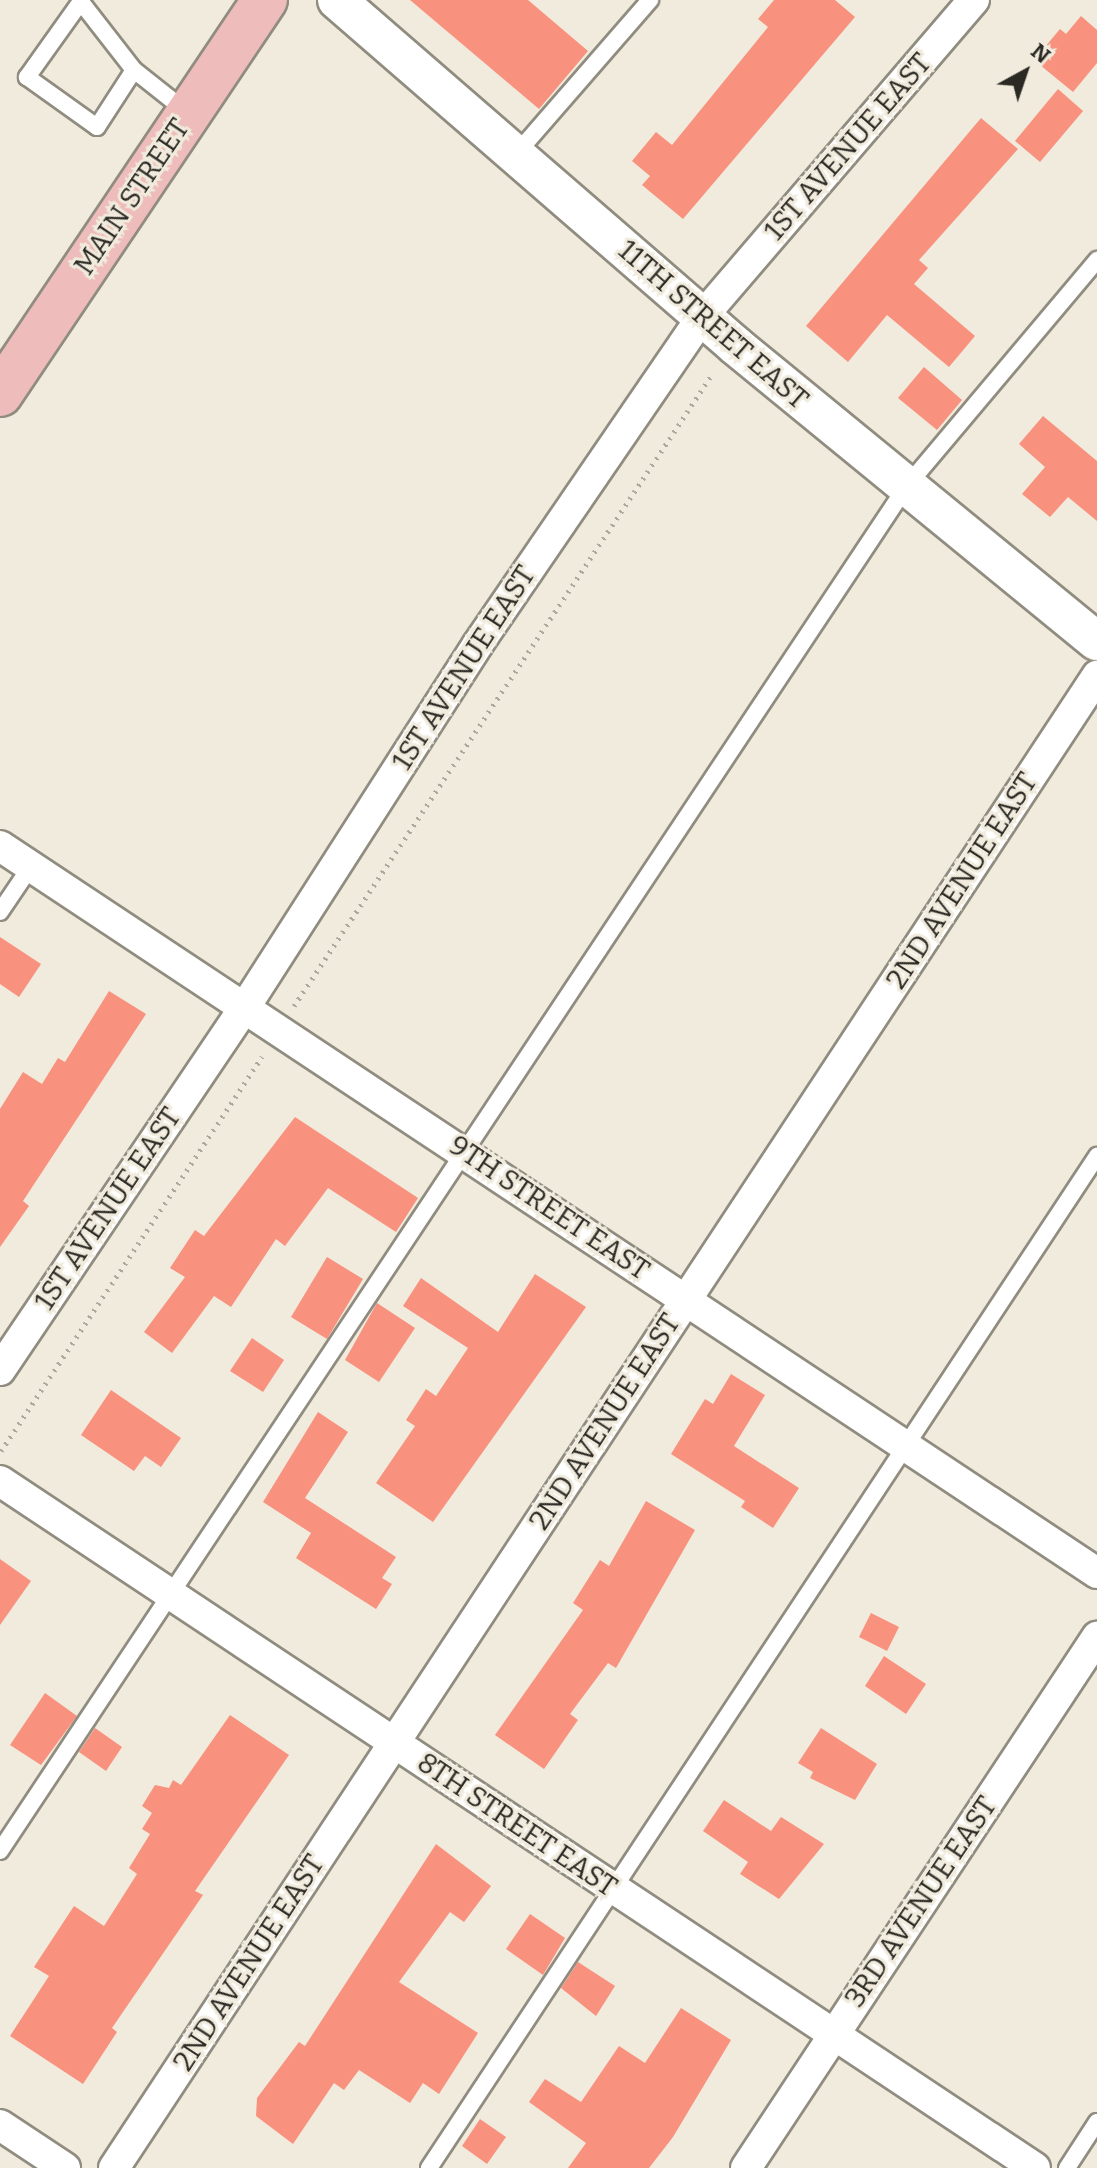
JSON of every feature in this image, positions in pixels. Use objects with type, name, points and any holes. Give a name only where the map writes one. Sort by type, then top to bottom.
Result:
[{"type":"main road","name":"MAIN STREET","points":[[0,394],[265,0]]},
{"type":"street","name":"11TH STREET EAST","points":[[337,0],[517,153],[702,317],[1097,641]]},
{"type":"street","name":"1ST AVENUE EAST","points":[[0,1370],[245,1007],[478,644],[702,317],[974,0]]},
{"type":"street","name":"2ND AVENUE EAST","points":[[114,2168],[1097,676]]},
{"type":"street","name":"9TH STREET EAST","points":[[0,846],[1097,1573]]},
{"type":"street","name":"8TH STREET EAST","points":[[0,1481],[1035,2168]]},
{"type":"street","name":"3RD AVENUE EAST","points":[[746,2168],[1097,1637]]},
{"type":"street","points":[[0,2125],[65,2168]]},
{"type":"lane","points":[[517,153],[650,0]]},
{"type":"lane","points":[[134,70],[97,127],[27,77],[81,1],[134,70],[188,113]]},
{"type":"lane","points":[[0,1851],[906,487],[1097,260]]},
{"type":"lane","points":[[0,912],[31,866]]},
{"type":"lane","points":[[429,2168],[903,1444],[1097,1156]]},
{"type":"lane","points":[[1067,2168],[1097,2122]]},
{"type":"path","points":[[291,1011],[713,373]]},
{"type":"path","points":[[0,1452],[264,1054]]},
{"type":"building","points":[[410,0],[528,0],[588,51],[539,109]]},
{"type":"building","points":[[774,0],[835,0],[855,17],[683,219],[642,185],[650,176],[632,161],[656,132],[672,145],[768,27],[758,19]]},
{"type":"building","points":[[1081,16],[1097,30],[1097,63],[1073,92],[1034,60],[1060,29],[1066,34]]},
{"type":"building","points":[[1058,89],[1083,111],[1040,162],[1015,141]]},
{"type":"building","points":[[981,118],[1018,149],[919,260],[928,268],[914,284],[975,336],[949,367],[887,315],[848,362],[806,326]]},
{"type":"building","points":[[924,367],[962,400],[937,430],[898,398]]},
{"type":"building","points":[[1043,416],[1097,461],[1097,521],[1068,497],[1050,517],[1022,494],[1045,467],[1019,444]]},
{"type":"building","points":[[0,937],[41,964],[19,997],[0,984]]},
{"type":"building","points":[[109,991],[146,1014],[23,1201],[29,1206],[0,1247],[0,1109],[23,1072],[42,1084],[58,1058],[65,1062]]},
{"type":"building","points":[[295,1117],[418,1198],[396,1232],[328,1188],[285,1246],[276,1239],[231,1307],[214,1296],[172,1353],[144,1332],[185,1277],[170,1268],[195,1230],[204,1236]]},
{"type":"building","points":[[327,1257],[363,1279],[327,1339],[291,1317]]},
{"type":"building","points":[[535,1274],[586,1307],[433,1522],[376,1483],[415,1426],[406,1420],[426,1389],[436,1396],[468,1348],[403,1306],[421,1278],[498,1332]]},
{"type":"building","points":[[377,1303],[415,1328],[379,1382],[345,1360]]},
{"type":"building","points":[[252,1338],[284,1360],[263,1392],[230,1371]]},
{"type":"building","points":[[731,1374],[765,1395],[734,1446],[799,1488],[773,1528],[741,1507],[745,1501],[671,1454],[705,1399],[713,1404]]},
{"type":"building","points":[[111,1390],[181,1438],[161,1467],[145,1456],[134,1471],[81,1435]]},
{"type":"building","points":[[318,1412],[348,1432],[305,1498],[396,1557],[382,1578],[392,1584],[376,1609],[296,1558],[311,1533],[263,1502]]},
{"type":"building","points":[[646,1501],[695,1530],[616,1668],[608,1663],[570,1714],[578,1720],[544,1769],[495,1735],[583,1610],[573,1603],[600,1560],[609,1566]]},
{"type":"building","points":[[0,1559],[31,1581],[0,1625]]},
{"type":"building","points":[[871,1613],[899,1627],[887,1651],[859,1637]]},
{"type":"building","points":[[884,1656],[926,1684],[906,1714],[865,1686]]},
{"type":"building","points":[[45,1693],[77,1716],[41,1765],[10,1745]]},
{"type":"building","points":[[230,1715],[289,1755],[195,1891],[203,1895],[112,2028],[117,2032],[83,2084],[10,2036],[49,1976],[34,1967],[74,1906],[104,1926],[137,1874],[129,1868],[150,1834],[142,1829],[152,1813],[142,1806],[155,1785],[169,1788],[173,1780],[181,1785]]},
{"type":"building","points":[[95,1728],[122,1747],[106,1771],[79,1752]]},
{"type":"building","points":[[821,1728],[877,1764],[855,1800],[810,1778],[813,1772],[798,1763]]},
{"type":"building","points":[[724,1800],[771,1831],[781,1817],[824,1844],[779,1899],[740,1874],[748,1862],[703,1831]]},
{"type":"building","points":[[436,1844],[491,1886],[464,1922],[450,1912],[399,1982],[478,2033],[439,2094],[423,2083],[410,2103],[359,2070],[344,2090],[334,2083],[293,2144],[256,2116],[257,2098],[299,2042],[305,2046]]},
{"type":"building","points":[[530,1914],[565,1938],[543,1975],[506,1949]]},
{"type":"building","points":[[578,1962],[615,1986],[596,2016],[561,1988]]},
{"type":"building","points":[[681,2008],[731,2040],[673,2137],[649,2168],[568,2168],[586,2143],[529,2102],[545,2079],[581,2102],[619,2046],[645,2063]]},
{"type":"building","points":[[480,2119],[506,2137],[487,2164],[462,2146]]}]
